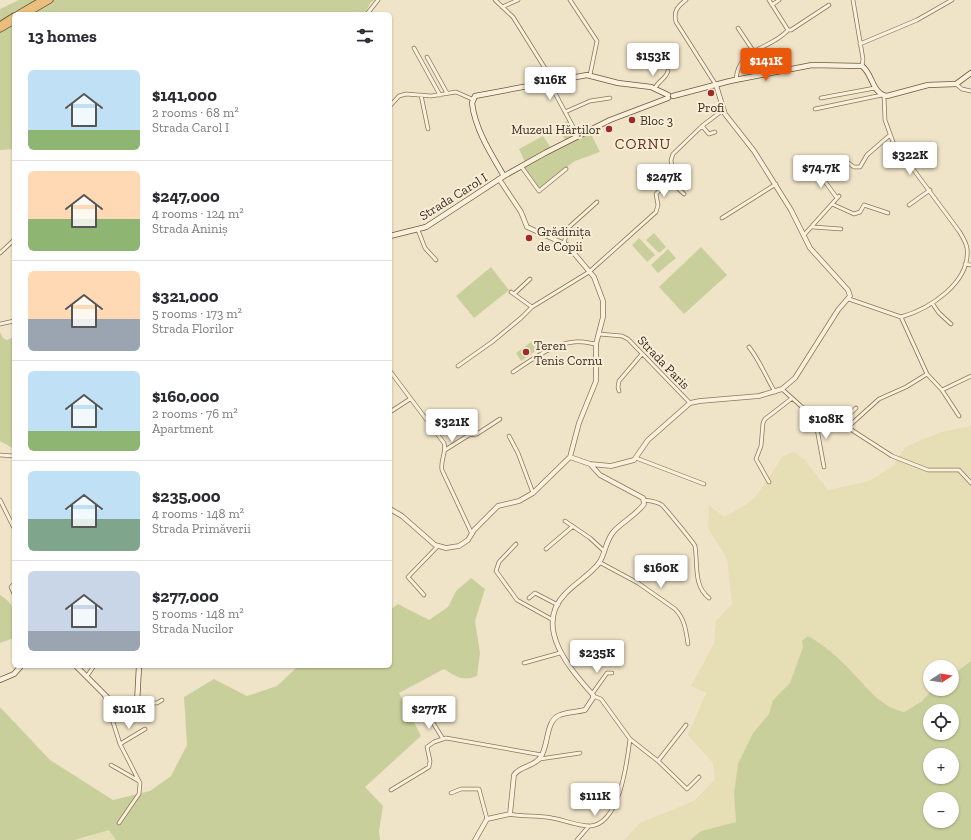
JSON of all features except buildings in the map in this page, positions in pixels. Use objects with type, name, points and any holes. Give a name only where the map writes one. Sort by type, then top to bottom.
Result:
[{"type":"highway","points":[[21,12],[42,0]]},
{"type":"highway","points":[[29,12],[50,0]]},
{"type":"highway","points":[[0,25],[12,17]]},
{"type":"highway","points":[[0,29],[12,22]]},
{"type":"main road","points":[[504,176],[610,120],[670,96],[736,80],[812,65],[862,66],[867,70],[875,88],[883,96],[894,96],[928,85],[956,84],[971,73]]},
{"type":"main road","points":[[472,99],[478,95],[590,75],[613,82],[655,88],[670,96]]},
{"type":"main road","name":"Strada Carol I","points":[[392,236],[418,230],[434,222],[504,176],[482,135],[473,110],[472,99]]},
{"type":"main road","points":[[0,680],[14,674],[19,668]]},
{"type":"main road","points":[[78,668],[115,705],[123,710],[131,709],[137,703],[139,668]]},
{"type":"street","points":[[369,12],[378,0]]},
{"type":"street","points":[[495,0],[513,17],[551,81],[578,136]]},
{"type":"street","points":[[502,7],[518,0]]},
{"type":"street","points":[[570,0],[597,41],[590,75]]},
{"type":"street","points":[[686,0],[676,10],[676,22],[716,85],[723,110],[754,151],[776,184],[816,255],[848,290],[849,299]]},
{"type":"street","points":[[769,0],[788,30]]},
{"type":"street","points":[[772,5],[779,0]]},
{"type":"street","points":[[853,0],[862,66]]},
{"type":"street","points":[[860,44],[918,20],[952,0]]},
{"type":"street","points":[[736,80],[739,66],[744,59],[829,5]]},
{"type":"street","points":[[738,28],[754,52]]},
{"type":"street","points":[[414,48],[440,95]]},
{"type":"street","points":[[427,58],[448,93]]},
{"type":"street","points":[[655,88],[658,82],[666,76],[668,71]]},
{"type":"street","points":[[956,84],[962,89],[971,91]]},
{"type":"street","points":[[821,98],[875,88]]},
{"type":"street","points":[[392,104],[403,94],[410,93],[421,95],[440,95],[456,92],[472,99]]},
{"type":"street","points":[[421,95],[428,129]]},
{"type":"street","points":[[815,109],[883,96],[884,112],[890,135],[959,231],[967,248],[965,264],[961,274],[950,289],[932,303],[901,317],[849,299]]},
{"type":"street","points":[[565,112],[590,101],[610,98]]},
{"type":"street","points":[[458,366],[492,342],[532,307],[589,272],[656,212],[658,205],[656,194],[673,177],[671,160],[673,154],[702,126],[723,110]]},
{"type":"street","points":[[702,126],[709,134],[715,132]]},
{"type":"street","points":[[847,162],[857,168],[867,156],[890,135]]},
{"type":"street","points":[[521,166],[539,191],[566,169]]},
{"type":"street","points":[[804,235],[813,227],[838,197],[818,172]]},
{"type":"street","points":[[392,510],[402,516],[438,546],[446,548],[459,546],[468,540],[498,506],[519,500],[532,492],[570,457],[579,423],[596,381],[596,344],[603,317],[603,301],[597,283],[564,243],[528,229],[521,212],[499,179]]},
{"type":"street","points":[[670,181],[684,194]]},
{"type":"street","points":[[722,218],[776,184]]},
{"type":"street","points":[[909,205],[930,190]]},
{"type":"street","points":[[564,243],[568,228],[597,202]]},
{"type":"street","points":[[832,204],[854,214],[860,212],[864,205],[888,213]]},
{"type":"street","points":[[813,227],[841,229]]},
{"type":"street","points":[[418,230],[425,248],[436,260]]},
{"type":"street","points":[[0,253],[12,242]]},
{"type":"street","points":[[967,248],[971,247]]},
{"type":"street","points":[[965,264],[971,265]]},
{"type":"street","points":[[514,294],[530,279]]},
{"type":"street","points":[[511,292],[532,307]]},
{"type":"street","points":[[570,457],[590,464],[611,466],[630,462],[636,458],[648,440],[690,403],[759,396],[782,389],[795,378],[838,310],[849,299]]},
{"type":"street","points":[[932,303],[939,313],[951,324]]},
{"type":"street","points":[[901,317],[927,374],[942,390],[959,416]]},
{"type":"street","points":[[0,324],[12,321]]},
{"type":"street","name":"Strada Paris","points":[[599,334],[624,337],[690,403]]},
{"type":"street","points":[[513,372],[545,353],[565,344],[574,342],[596,344]]},
{"type":"street","points":[[749,347],[758,358],[765,376],[775,392]]},
{"type":"street","points":[[620,391],[618,386],[619,381],[642,354]]},
{"type":"street","points":[[392,374],[442,439],[445,450],[441,462],[442,470],[472,534]]},
{"type":"street","points":[[848,427],[879,399],[906,387],[927,374]]},
{"type":"street","points":[[942,390],[971,376]]},
{"type":"street","points":[[782,389],[791,399],[802,407],[842,423],[892,456],[928,470],[959,470],[971,483]]},
{"type":"street","points":[[392,411],[410,399]]},
{"type":"street","points":[[769,482],[756,459],[761,446],[762,423],[767,416],[791,399]]},
{"type":"street","points":[[842,423],[856,408]]},
{"type":"street","points":[[819,414],[817,429],[824,467]]},
{"type":"street","points":[[445,450],[469,435],[477,434],[500,419]]},
{"type":"street","points":[[509,436],[518,453],[532,492]]},
{"type":"street","points":[[0,455],[12,456]]},
{"type":"street","points":[[636,458],[704,484]]},
{"type":"street","points":[[590,464],[600,475],[644,500],[655,502],[662,506],[694,542],[697,577],[703,592],[709,598]]},
{"type":"street","points":[[0,500],[12,524]]},
{"type":"street","points":[[644,500],[642,507],[614,532],[603,550],[599,562],[565,594],[558,605],[553,620],[555,636],[560,653],[593,695],[601,700],[630,739],[658,761],[687,788],[699,777]]},
{"type":"street","points":[[565,521],[590,538],[603,550]]},
{"type":"street","points":[[546,549],[572,527]]},
{"type":"street","points":[[516,544],[499,562],[496,571],[517,600],[553,620]]},
{"type":"street","points":[[424,595],[408,577],[438,546]]},
{"type":"street","points":[[599,562],[638,583],[676,609],[681,614],[684,622],[688,644]]},
{"type":"street","points":[[529,598],[535,593],[558,605]]},
{"type":"street","points":[[524,663],[560,653]]},
{"type":"street","points":[[87,676],[93,668]]},
{"type":"street","points":[[509,814],[511,810],[514,775],[541,757],[551,724],[562,714],[585,710],[589,706],[593,695],[607,673],[612,673]]},
{"type":"street","points":[[103,693],[120,744],[140,781],[139,794],[119,823]]},
{"type":"street","points":[[137,703],[157,703],[162,700]]},
{"type":"street","points":[[427,713],[443,739]]},
{"type":"street","points":[[658,761],[686,725]]},
{"type":"street","points":[[120,744],[145,729]]},
{"type":"street","points":[[391,790],[429,767],[430,761],[427,747],[443,739],[541,757],[580,753]]},
{"type":"street","points":[[577,840],[589,826],[602,821],[614,808],[623,779],[630,739]]},
{"type":"street","points":[[111,765],[140,781]]},
{"type":"street","points":[[451,793],[462,789],[479,789],[487,819]]},
{"type":"street","points":[[475,840],[487,819],[509,814],[545,817],[589,826]]},
{"type":"shaded area","points":[[971,426],[971,661],[959,670],[959,660],[923,660],[923,696],[927,696],[922,702],[904,712],[896,710],[880,701],[851,671],[818,641],[803,647],[790,683],[773,700],[769,714],[753,733],[746,748],[734,794],[736,822],[701,831],[690,840],[624,840],[640,823],[694,801],[715,779],[713,763],[688,735],[706,693],[691,686],[714,644],[716,621],[732,604],[727,559],[708,528],[709,505],[724,517],[746,505],[757,495],[783,456],[794,452],[805,460],[828,490],[869,481],[893,466],[905,447],[941,432]]},
{"type":"shaded area","points":[[109,829],[116,840],[75,840],[88,837]]},
{"type":"green space","points":[[19,0],[374,0],[370,3],[366,12],[12,12],[12,149],[0,150],[0,9]]},
{"type":"green space","points":[[568,121],[575,135],[565,140],[558,127]]},
{"type":"green space","points":[[590,132],[600,152],[575,161],[538,189],[522,167]]},
{"type":"green space","points":[[543,136],[551,148],[525,162],[519,149]]},
{"type":"green space","points":[[654,233],[666,247],[659,253],[646,240]]},
{"type":"green space","points":[[639,238],[655,255],[647,262],[632,245]]},
{"type":"green space","points":[[701,247],[727,275],[684,314],[659,287]]},
{"type":"green space","points":[[668,249],[676,258],[658,273],[651,265]]},
{"type":"green space","points":[[491,267],[509,290],[474,318],[456,296]]},
{"type":"green space","points":[[0,332],[3,338],[7,340],[12,338],[12,448],[0,441]]},
{"type":"green space","name":"Teren Tenis Cornu","points":[[531,342],[537,350],[521,361],[516,353]]},
{"type":"green space","points":[[471,578],[485,589],[475,621],[480,653],[477,676],[472,678],[463,678],[444,669],[399,693],[421,736],[365,787],[383,806],[379,831],[380,840],[116,840],[109,830],[75,840],[0,840],[0,707],[50,760],[113,800],[150,791],[171,776],[187,745],[184,697],[214,679],[247,696],[277,686],[296,668],[392,668],[392,608],[398,604],[429,620],[448,607],[456,591]]},
{"type":"green space","points":[[0,595],[6,599],[12,607],[12,639],[0,643]]},
{"type":"green space","points":[[808,636],[841,661],[874,696],[895,709],[904,712],[921,702],[927,696],[959,696],[959,670],[971,661],[971,840],[690,840],[701,831],[736,822],[734,794],[738,764],[753,733],[769,714],[773,700],[790,683],[803,647],[802,641]]},
{"type":"place","name":"Profi","points":[[711,93]]},
{"type":"place","name":"Bloc 3","points":[[632,120]]},
{"type":"place","name":"Muzeul Hărților","points":[[609,129]]},
{"type":"place","name":"Grădinița de Copii","points":[[529,238]]},
{"type":"place","name":"Teren Tenis Cornu","points":[[526,352]]},
{"type":"district","name":"CORNU","points":[[643,144]]}]
